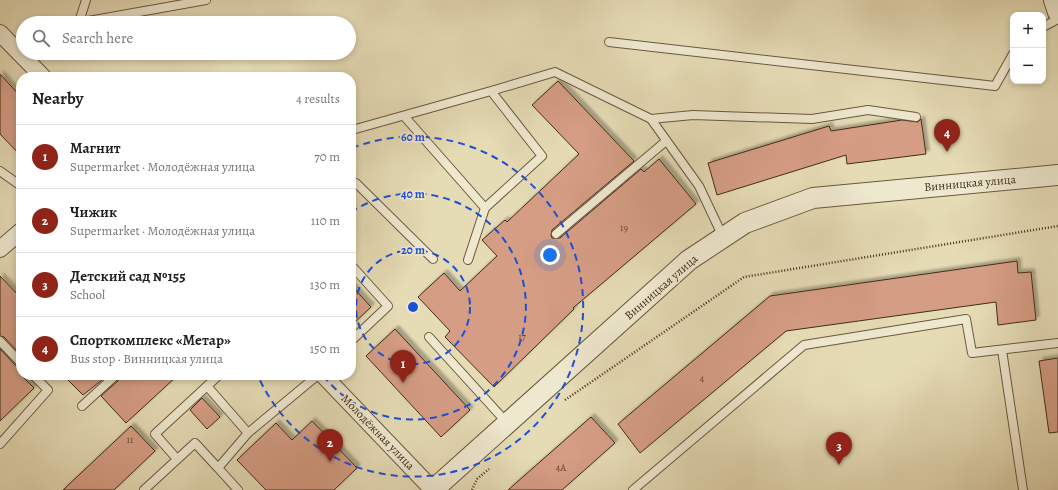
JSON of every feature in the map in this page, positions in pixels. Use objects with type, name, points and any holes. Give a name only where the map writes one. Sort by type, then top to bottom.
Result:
[{"type":"street","points":[[1054,0],[1058,12]]},
{"type":"street","points":[[0,33],[16,42]]},
{"type":"street","points":[[30,60],[39,72]]},
{"type":"street","name":"Винницкая улица","points":[[433,490],[689,260],[745,223],[812,198],[1058,175]]},
{"type":"street","points":[[0,249],[16,235]]},
{"type":"street","name":"Молодёжная улица","points":[[328,380],[433,490]]},
{"type":"lane","points":[[80,16],[86,0]]},
{"type":"lane","points":[[117,16],[206,0]]},
{"type":"lane","points":[[1046,25],[1058,19]]},
{"type":"lane","points":[[609,42],[995,86],[1010,59]]},
{"type":"lane","points":[[356,130],[555,72],[651,119],[699,186],[723,237]]},
{"type":"lane","points":[[468,260],[485,208],[542,156],[491,91]]},
{"type":"lane","points":[[651,119],[693,114],[812,120],[868,110],[916,117]]},
{"type":"lane","points":[[404,116],[485,208]]},
{"type":"lane","points":[[556,234],[666,141]]},
{"type":"lane","points":[[0,171],[16,182]]},
{"type":"lane","points":[[356,183],[433,259]]},
{"type":"lane","points":[[356,271],[388,306],[356,336]]},
{"type":"lane","points":[[633,490],[804,345],[966,319],[972,353],[1058,343]]},
{"type":"lane","points":[[429,337],[508,424]]},
{"type":"lane","points":[[0,341],[16,358]]},
{"type":"lane","points":[[1002,350],[1023,490]]},
{"type":"lane","points":[[0,444],[48,390],[38,380]]},
{"type":"lane","points":[[82,406],[111,380]]},
{"type":"lane","points":[[178,459],[155,434],[214,380]]},
{"type":"lane","points":[[218,468],[248,433],[312,380]]},
{"type":"lane","points":[[207,386],[248,433]]},
{"type":"lane","points":[[144,490],[195,443],[238,490]]},
{"type":"path","points":[[563,401],[744,277],[1058,226]]},
{"type":"path","points":[[472,490],[477,479],[494,464]]},
{"type":"building","points":[[0,74],[16,92],[16,151],[0,134]]},
{"type":"building","points":[[558,81],[634,161],[552,230],[552,238],[560,238],[641,169],[644,172],[659,159],[696,204],[573,308],[574,309],[494,387],[445,337],[450,331],[418,297],[444,273],[460,291],[497,256],[482,240],[505,220],[507,222],[579,154],[532,105]]},
{"type":"building","points":[[921,119],[926,154],[847,164],[846,155],[717,195],[708,163],[829,126],[831,131],[902,120],[918,122]]},
{"type":"building","points":[[1017,261],[1018,273],[1031,272],[1036,320],[998,325],[996,302],[786,331],[640,453],[618,424],[770,296]]},
{"type":"building","points":[[0,276],[16,293],[16,350],[4,337],[0,336]]},
{"type":"building","points":[[356,290],[371,307],[356,321]]},
{"type":"building","points":[[395,329],[470,410],[441,437],[366,356]]},
{"type":"building","points":[[0,349],[16,366],[16,380],[26,380],[34,388],[0,421]]},
{"type":"building","points":[[1058,358],[1058,432],[1049,433],[1039,361]]},
{"type":"building","points":[[68,380],[102,380],[83,395]]},
{"type":"building","points":[[119,380],[173,380],[126,423],[101,396]]},
{"type":"building","points":[[202,398],[220,417],[207,429],[190,410]]},
{"type":"building","points":[[591,417],[615,443],[562,490],[508,490]]},
{"type":"building","points":[[312,421],[357,468],[334,490],[266,490],[237,460],[276,423],[292,440]]},
{"type":"building","points":[[131,426],[155,451],[114,490],[63,490]]},
{"type":"place","name":"Спорткомплекс «Метар»","points":[[947,152]]},
{"type":"place","name":"Магнит","points":[[403,383]]},
{"type":"place","name":"Чижик","points":[[330,462]]},
{"type":"place","name":"Детский сад №155","points":[[839,465]]}]
